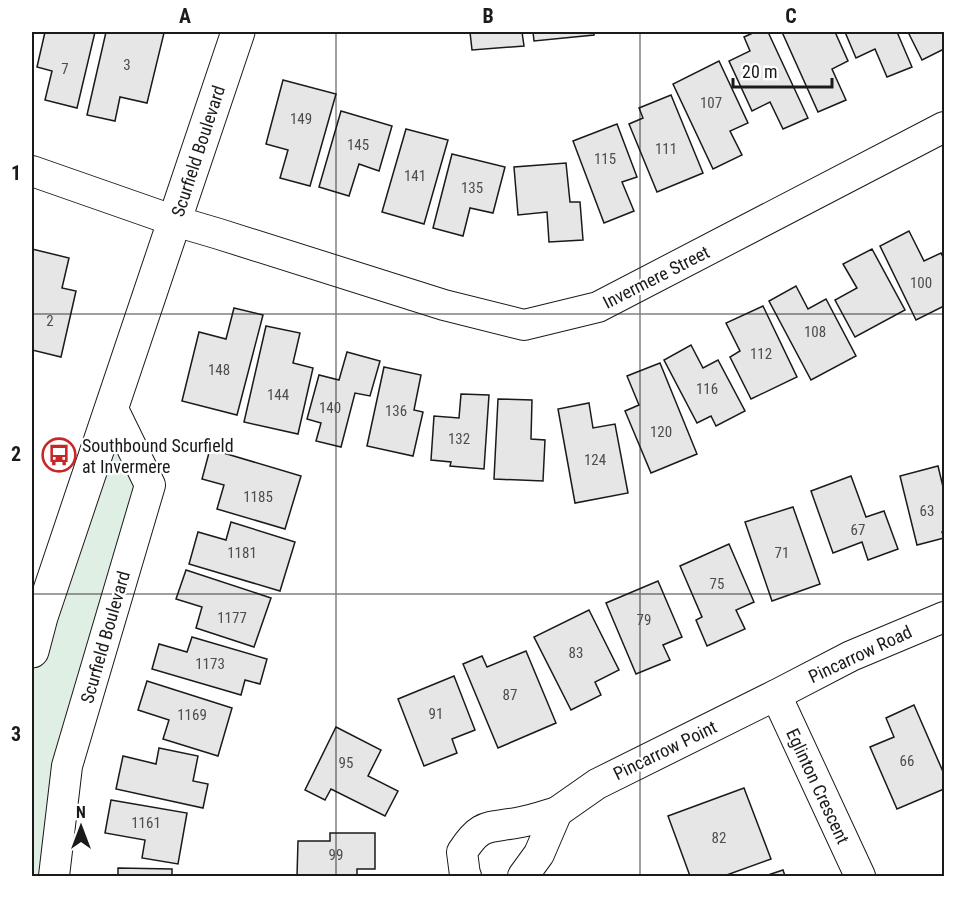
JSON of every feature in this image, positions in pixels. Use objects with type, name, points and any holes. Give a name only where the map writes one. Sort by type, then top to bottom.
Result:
[{"type":"street","name":"Scurfield Boulevard","points":[[32,651],[36,616],[112,407],[238,32]]},
{"type":"street","name":"Invermere Street","points":[[32,171],[175,222],[444,305],[524,325],[598,307],[945,127]]},
{"type":"street","name":"Scurfield Boulevard","points":[[54,876],[68,766],[150,485],[112,407]]},
{"type":"street","name":"Pincarrow Road","points":[[776,694],[851,656],[945,617]]},
{"type":"street","name":"Pincarrow Point","points":[[466,876],[462,852],[471,837],[487,827],[519,823],[557,812],[597,784],[776,694]]},
{"type":"street","name":"Eglinton Crescent","points":[[776,694],[860,876]]},
{"type":"street","points":[[523,876],[539,854],[557,812]]},
{"type":"green space","points":[[112,407],[150,485],[54,876],[32,876],[32,651]]},
{"type":"building","points":[[45,32],[95,32],[77,108],[45,100],[52,71],[37,67]]},
{"type":"building","points":[[106,32],[164,33],[147,103],[120,97],[115,121],[87,115]]},
{"type":"building","points":[[470,32],[522,32],[524,46],[472,50]]},
{"type":"building","points":[[533,32],[594,32],[594,35],[534,41]]},
{"type":"building","points":[[755,32],[768,32],[808,118],[783,129],[770,102],[752,111],[729,61],[750,51],[744,37]]},
{"type":"building","points":[[782,32],[835,32],[848,61],[832,69],[846,100],[818,112]]},
{"type":"building","points":[[845,32],[897,32],[912,67],[887,77],[875,49],[856,58]]},
{"type":"building","points":[[908,32],[944,32],[944,49],[922,60]]},
{"type":"building","points":[[719,61],[748,123],[730,131],[742,155],[713,169],[673,84]]},
{"type":"building","points":[[283,80],[336,94],[310,186],[280,178],[288,150],[266,144]]},
{"type":"building","points":[[671,95],[703,173],[657,192],[629,124],[643,118],[639,108]]},
{"type":"building","points":[[341,111],[392,126],[379,171],[359,164],[349,196],[319,187]]},
{"type":"building","points":[[617,124],[637,177],[622,182],[634,211],[604,223],[573,141]]},
{"type":"building","points":[[406,129],[448,140],[424,224],[382,212]]},
{"type":"building","points":[[452,154],[505,167],[493,213],[470,208],[463,236],[433,228]]},
{"type":"building","points":[[566,163],[570,202],[580,202],[583,240],[549,242],[547,212],[518,215],[514,167]]},
{"type":"building","points":[[909,231],[924,261],[941,253],[944,259],[944,306],[916,320],[880,246]]},
{"type":"building","points":[[32,249],[69,258],[62,288],[76,291],[61,357],[32,350]]},
{"type":"building","points":[[872,249],[905,310],[855,337],[835,300],[857,288],[843,264]]},
{"type":"building","points":[[796,286],[808,309],[826,299],[856,356],[811,380],[769,301]]},
{"type":"building","points":[[763,306],[797,377],[751,399],[730,357],[740,351],[726,323]]},
{"type":"building","points":[[234,308],[263,315],[237,415],[182,401],[199,332],[226,339]]},
{"type":"building","points":[[266,326],[300,333],[293,363],[313,368],[298,434],[244,422]]},
{"type":"building","points":[[691,345],[703,368],[718,360],[745,411],[716,426],[711,416],[697,423],[664,360]]},
{"type":"building","points":[[347,352],[380,361],[370,396],[355,393],[341,447],[316,441],[321,423],[307,419],[319,375],[339,380]]},
{"type":"building","points":[[660,363],[697,454],[651,473],[625,411],[639,405],[627,376]]},
{"type":"building","points":[[384,367],[421,375],[414,410],[423,412],[413,456],[367,446]]},
{"type":"building","points":[[461,394],[489,395],[484,469],[450,466],[451,462],[431,460],[434,416],[459,418]]},
{"type":"building","points":[[498,399],[532,400],[531,439],[545,440],[543,481],[494,479]]},
{"type":"building","points":[[589,403],[593,428],[615,424],[628,493],[575,503],[558,409]]},
{"type":"building","points":[[210,449],[301,476],[285,529],[217,509],[224,485],[202,479]]},
{"type":"building","points":[[938,466],[944,491],[944,531],[942,532],[944,538],[917,545],[900,476]]},
{"type":"building","points":[[851,476],[866,517],[884,511],[898,549],[868,560],[862,542],[833,553],[811,491]]},
{"type":"building","points":[[793,507],[820,584],[772,601],[745,522]]},
{"type":"building","points":[[231,522],[295,542],[280,591],[189,564],[198,532],[226,540]]},
{"type":"building","points":[[729,544],[754,602],[736,610],[745,629],[707,646],[696,620],[702,617],[680,566]]},
{"type":"building","points":[[186,570],[271,598],[254,647],[196,628],[202,607],[176,599]]},
{"type":"building","points":[[658,581],[682,637],[663,645],[670,660],[636,674],[606,603]]},
{"type":"building","points":[[589,610],[619,670],[595,682],[601,695],[571,710],[534,637]]},
{"type":"building","points":[[192,637],[267,659],[260,684],[245,680],[241,695],[152,669],[159,644],[187,652]]},
{"type":"building","points":[[526,651],[556,723],[498,748],[463,664],[482,656],[487,667]]},
{"type":"building","points":[[454,676],[475,730],[452,739],[457,753],[424,766],[398,699]]},
{"type":"building","points":[[147,681],[232,708],[218,756],[163,739],[169,720],[138,710]]},
{"type":"building","points":[[914,705],[944,774],[944,789],[897,809],[870,747],[894,737],[886,718]]},
{"type":"building","points":[[336,727],[381,750],[368,776],[398,791],[385,816],[331,789],[325,800],[305,790]]},
{"type":"building","points":[[159,748],[198,756],[193,781],[208,784],[203,808],[116,789],[123,756],[156,764]]},
{"type":"building","points":[[744,788],[771,859],[724,876],[690,876],[668,816]]},
{"type":"building","points":[[111,800],[187,813],[178,864],[142,858],[145,840],[105,833]]},
{"type":"building","points":[[330,833],[375,833],[375,869],[357,869],[357,876],[297,876],[298,841],[330,841]]},
{"type":"building","points":[[118,868],[172,869],[172,876],[118,876]]},
{"type":"building","points":[[783,870],[785,876],[765,876]]},
{"type":"place","name":"Southbound Scurfield at Invermere","points":[[59,455]]}]
